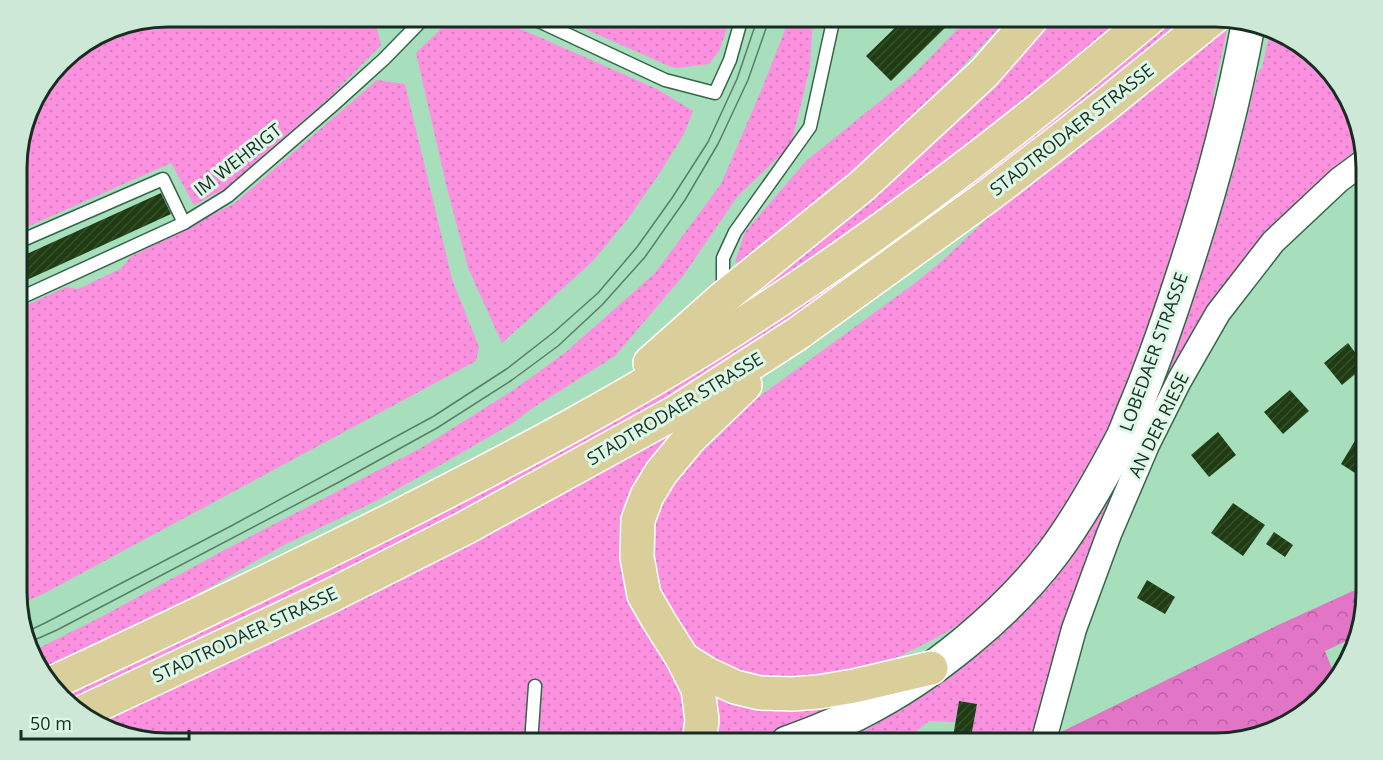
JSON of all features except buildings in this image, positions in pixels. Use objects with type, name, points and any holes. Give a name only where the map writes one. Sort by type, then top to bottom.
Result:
[{"type":"main road","points":[[591,416],[723,298],[862,186],[984,73],[1024,27]]},
{"type":"main road","name":"STADTRODAER STRASSE","points":[[58,680],[201,614],[483,474],[591,416],[729,333],[901,216],[1046,104],[1138,27]]},
{"type":"main road","name":"STADTRODAER STRASSE","points":[[90,709],[332,595],[465,528],[676,412],[797,334],[989,195],[1103,107],[1201,27]]},
{"type":"main road","name":"LOBEDAER STRASSE","points":[[815,733],[862,712],[898,691],[931,668],[1001,611],[1053,553],[1086,504],[1124,435],[1146,382],[1212,181],[1246,38]]},
{"type":"main road","points":[[700,733],[702,720],[698,689],[683,659],[644,595],[637,557],[638,520],[647,496],[661,473],[683,447],[797,334]]},
{"type":"main road","points":[[683,659],[707,674],[735,687],[760,693],[818,692],[931,668]]},
{"type":"street","name":"AN DER RIESE","points":[[1045,733],[1074,629],[1108,534],[1179,381],[1218,314],[1273,242],[1339,180],[1356,167]]},
{"type":"lane","name":"IM WEHRIGT","points":[[27,295],[184,223],[228,196],[332,106],[414,27]]},
{"type":"lane","points":[[553,27],[665,80],[715,93],[730,60],[739,27]]},
{"type":"lane","points":[[723,298],[723,258],[735,232],[810,127],[832,27]]},
{"type":"lane","points":[[27,238],[163,179],[184,223]]},
{"type":"lane","points":[[532,733],[534,686]]},
{"type":"shaded area","points":[[376,27],[381,45],[332,95],[228,187],[194,205],[171,163],[27,227],[28,150],[34,123],[56,82],[75,62],[98,46],[123,34],[150,28]]},
{"type":"shaded area","points":[[443,27],[517,27],[657,89],[693,111],[684,134],[627,220],[592,262],[502,343],[468,268],[416,53]]},
{"type":"shaded area","points":[[581,27],[727,27],[719,51],[709,64],[677,68]]},
{"type":"shaded area","points":[[786,27],[813,27],[810,67],[791,145],[737,197],[683,276],[615,356],[531,409],[513,423],[378,500],[284,545],[107,643],[50,669],[39,648],[421,448],[515,389],[566,352],[655,273],[721,184]]},
{"type":"shaded area","points":[[959,27],[1000,27],[918,114],[820,203],[742,264],[735,262],[745,232],[806,161],[915,73]]},
{"type":"shaded area","points":[[1046,27],[1116,27],[865,224],[742,304],[923,151]]},
{"type":"shaded area","points":[[1161,27],[1182,27],[990,179],[707,377],[415,538],[77,700],[66,690],[337,562],[1065,104]]},
{"type":"shaded area","points":[[1221,27],[1228,28],[1213,93],[1216,108],[1179,243],[1122,401],[1093,463],[1042,545],[984,606],[938,637],[874,667],[784,683],[714,666],[695,653],[652,578],[652,523],[673,474],[745,407],[911,286],[942,261],[1008,199]]},
{"type":"shaded area","points":[[1269,38],[1308,62],[1321,75],[1341,106],[1349,123],[1355,150],[1331,171],[1221,291],[1144,428],[1193,300],[1237,157],[1258,72],[1262,68]]},
{"type":"shaded area","points":[[377,80],[405,84],[452,279],[479,347],[476,361],[27,601],[27,305],[66,287],[78,289],[122,268],[130,257],[235,203]]},
{"type":"shaded area","points":[[711,406],[633,511],[685,680],[688,733],[168,733],[132,728],[104,717]]},
{"type":"shaded area","points":[[1130,448],[1036,733],[972,733],[977,704],[959,701],[955,722],[929,721],[914,733],[854,733],[905,708],[985,645]]},
{"type":"shaded area","points":[[707,685],[873,688],[814,718],[776,733],[708,733]]},
{"type":"green space","points":[[1356,590],[1353,619],[1347,641],[1325,651],[1332,669],[1327,678],[1301,704],[1269,722],[1224,733],[1061,732],[1276,626]]},
{"type":"tram line","points":[[32,629],[231,526],[434,416],[508,368],[554,332],[598,293],[637,247],[672,198],[708,142],[737,79],[755,27]]},
{"type":"tram line","points":[[36,639],[341,481],[437,428],[512,380],[558,346],[602,305],[645,257],[685,200],[718,144],[748,80],[767,27]]}]
